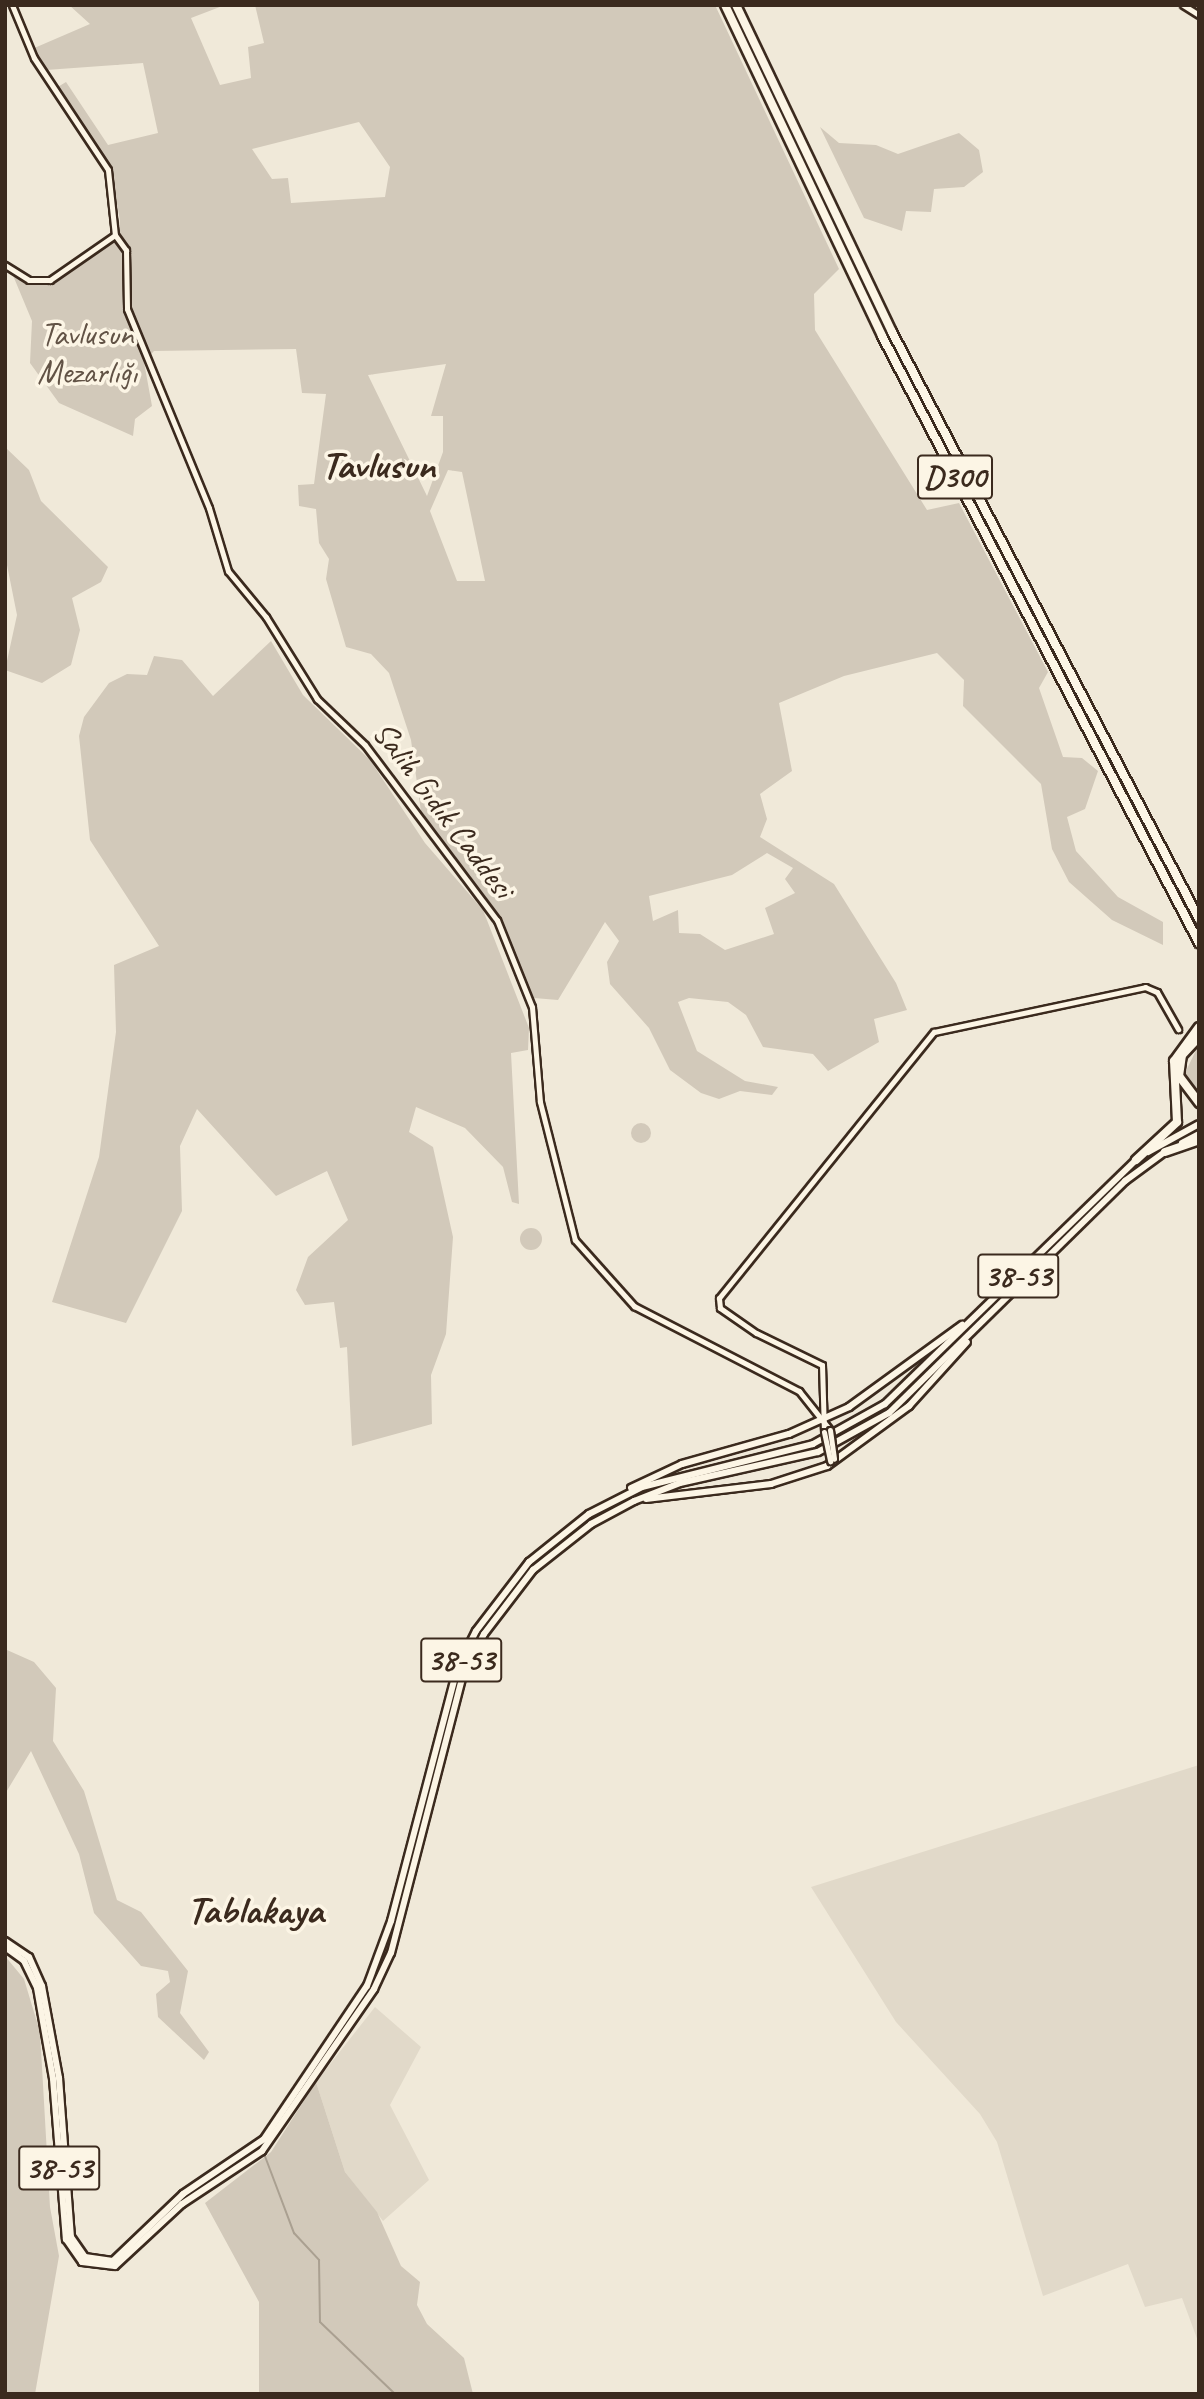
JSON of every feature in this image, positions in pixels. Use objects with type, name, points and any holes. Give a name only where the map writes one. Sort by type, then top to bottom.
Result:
[{"type":"highway","name":"D300","points":[[725,5],[883,336],[1199,944]]},
{"type":"highway","name":"D300","points":[[736,5],[892,332],[1199,919]]},
{"type":"highway","points":[[1136,1160],[1177,1122],[1174,1061],[1199,1027]]},
{"type":"highway","points":[[1199,1037],[1182,1055],[1179,1076],[1199,1103]]},
{"type":"highway","points":[[1165,1152],[1199,1140]]},
{"type":"main road","name":"38-53","points":[[5,1941],[29,1957],[42,1986],[75,2246],[95,2261],[113,2261],[185,2197],[262,2151],[318,2064],[381,1954],[437,1728],[476,1631],[529,1562],[612,1502],[685,1472],[841,1433],[885,1404],[1136,1160],[1199,1124]]},
{"type":"main road","name":"38-53","points":[[318,2064],[374,1989],[391,1952],[445,1729],[484,1634],[508,1598],[562,1544],[634,1501],[842,1441],[889,1413],[1125,1181],[1165,1152],[1199,1134]]},
{"type":"main road","points":[[612,1502],[661,1472],[824,1418],[881,1388],[973,1317]]},
{"type":"main road","points":[[634,1501],[771,1484],[832,1461],[909,1406],[982,1322]]},
{"type":"main road","name":"38-53","points":[[5,1947],[24,1961],[37,1988],[69,2249],[93,2267],[115,2266],[185,2197]]},
{"type":"street","name":"Salih Gıdık Caddesi","points":[[12,5],[34,58],[108,170],[115,235],[126,250],[127,309],[194,469],[228,571],[272,625],[317,699],[365,745],[494,914],[532,1007],[540,1102],[575,1240],[638,1310],[794,1388],[824,1418]]},
{"type":"street","points":[[1183,5],[1199,15]]},
{"type":"street","points":[[5,265],[29,280],[50,280],[115,235]]},
{"type":"street","points":[[832,1461],[824,1418],[822,1365],[756,1333],[720,1308],[719,1298],[934,1032],[1142,987],[1157,992],[1178,1028]]},
{"type":"shaded area","points":[[1199,1765],[1199,2344],[1182,2298],[1145,2307],[1128,2264],[1043,2296],[997,2142],[980,2114],[896,2022],[811,1887]]},
{"type":"shaded area","points":[[375,2007],[421,2047],[390,2105],[429,2180],[383,2221],[345,2172],[316,2082]]},
{"type":"green space","name":"Tavlusun Mezarlığı","points":[[69,5],[225,5],[191,18],[220,85],[251,78],[248,47],[264,43],[255,5],[715,5],[839,269],[814,294],[815,330],[927,510],[959,503],[1048,672],[1039,688],[1063,757],[1082,758],[1098,771],[1085,809],[1067,817],[1076,851],[1118,897],[1163,922],[1163,945],[1112,920],[1069,882],[1052,849],[1041,784],[963,706],[964,680],[937,653],[844,676],[779,703],[792,771],[760,794],[767,819],[760,837],[834,884],[896,983],[907,1010],[874,1019],[879,1042],[828,1071],[813,1054],[763,1047],[746,1015],[728,1002],[689,998],[678,1002],[697,1051],[745,1081],[778,1087],[772,1095],[740,1091],[719,1099],[701,1093],[670,1070],[649,1028],[610,984],[607,962],[619,941],[605,922],[558,1000],[534,998],[492,905],[422,819],[411,740],[389,673],[371,654],[346,647],[326,579],[329,559],[319,543],[316,509],[299,506],[298,485],[314,484],[326,394],[302,393],[296,349],[154,351],[144,362],[152,406],[135,419],[133,436],[59,403],[30,363],[32,321],[12,273],[30,283],[53,281],[116,238],[120,221],[111,169],[56,88],[66,82],[108,145],[158,133],[143,63],[46,70],[32,49],[90,24]],"holes":[[[359,122],[390,167],[385,197],[291,203],[288,178],[272,179],[252,149]],[[446,364],[431,416],[443,416],[443,452],[427,496],[368,375]],[[448,470],[462,472],[485,581],[457,581],[430,511]],[[767,853],[793,868],[785,879],[795,893],[765,908],[774,934],[725,950],[700,934],[679,933],[678,910],[653,921],[649,896],[732,875]]]},
{"type":"green space","points":[[820,127],[839,143],[876,145],[898,154],[959,133],[979,150],[983,172],[964,187],[934,189],[931,212],[906,211],[902,231],[864,218]]},
{"type":"green space","points":[[5,447],[29,470],[41,501],[108,567],[101,582],[72,598],[80,630],[71,665],[42,683],[5,670],[17,615],[5,555]]},
{"type":"green space","points":[[271,641],[303,695],[370,760],[425,843],[483,910],[529,1028],[528,1050],[511,1053],[519,1204],[512,1202],[503,1167],[465,1128],[416,1107],[409,1132],[433,1147],[453,1237],[446,1334],[431,1375],[432,1424],[352,1446],[347,1347],[340,1348],[334,1302],[305,1305],[296,1290],[308,1257],[348,1220],[327,1171],[276,1196],[197,1109],[180,1146],[182,1211],[126,1323],[52,1302],[99,1157],[116,1032],[114,965],[159,946],[90,840],[79,736],[84,717],[109,683],[127,674],[147,675],[154,656],[182,660],[213,696]]},
{"type":"green space","points":[[1199,1044],[1199,1098],[1185,1073]]},
{"type":"green space","points":[[641,1123],[648,1126],[651,1133],[648,1140],[641,1143],[634,1140],[631,1133],[634,1126]]},
{"type":"green space","points":[[531,1228],[539,1231],[542,1239],[539,1247],[531,1250],[523,1247],[520,1239],[523,1231]]},
{"type":"green space","points":[[5,1627],[7,1650],[34,1662],[56,1688],[53,1741],[84,1791],[117,1900],[141,1912],[188,1971],[180,2013],[209,2052],[204,2060],[158,2017],[156,1994],[170,1982],[168,1971],[141,1966],[94,1913],[79,1854],[31,1751],[5,1794]]},
{"type":"green space","points":[[5,1956],[24,1979],[40,2032],[50,2207],[59,2256],[35,2394],[5,2394]]},
{"type":"green space","points":[[316,2082],[345,2172],[377,2212],[401,2266],[420,2282],[417,2305],[427,2324],[464,2358],[473,2394],[259,2394],[259,2302],[205,2203],[271,2152]]},
{"type":"waterway","points":[[263,2151],[294,2233],[319,2260],[320,2322],[395,2394]]},
{"type":"district","name":"Tavlusun","points":[[378,465]]},
{"type":"district","name":"Tablakaya","points":[[255,1910]]}]
